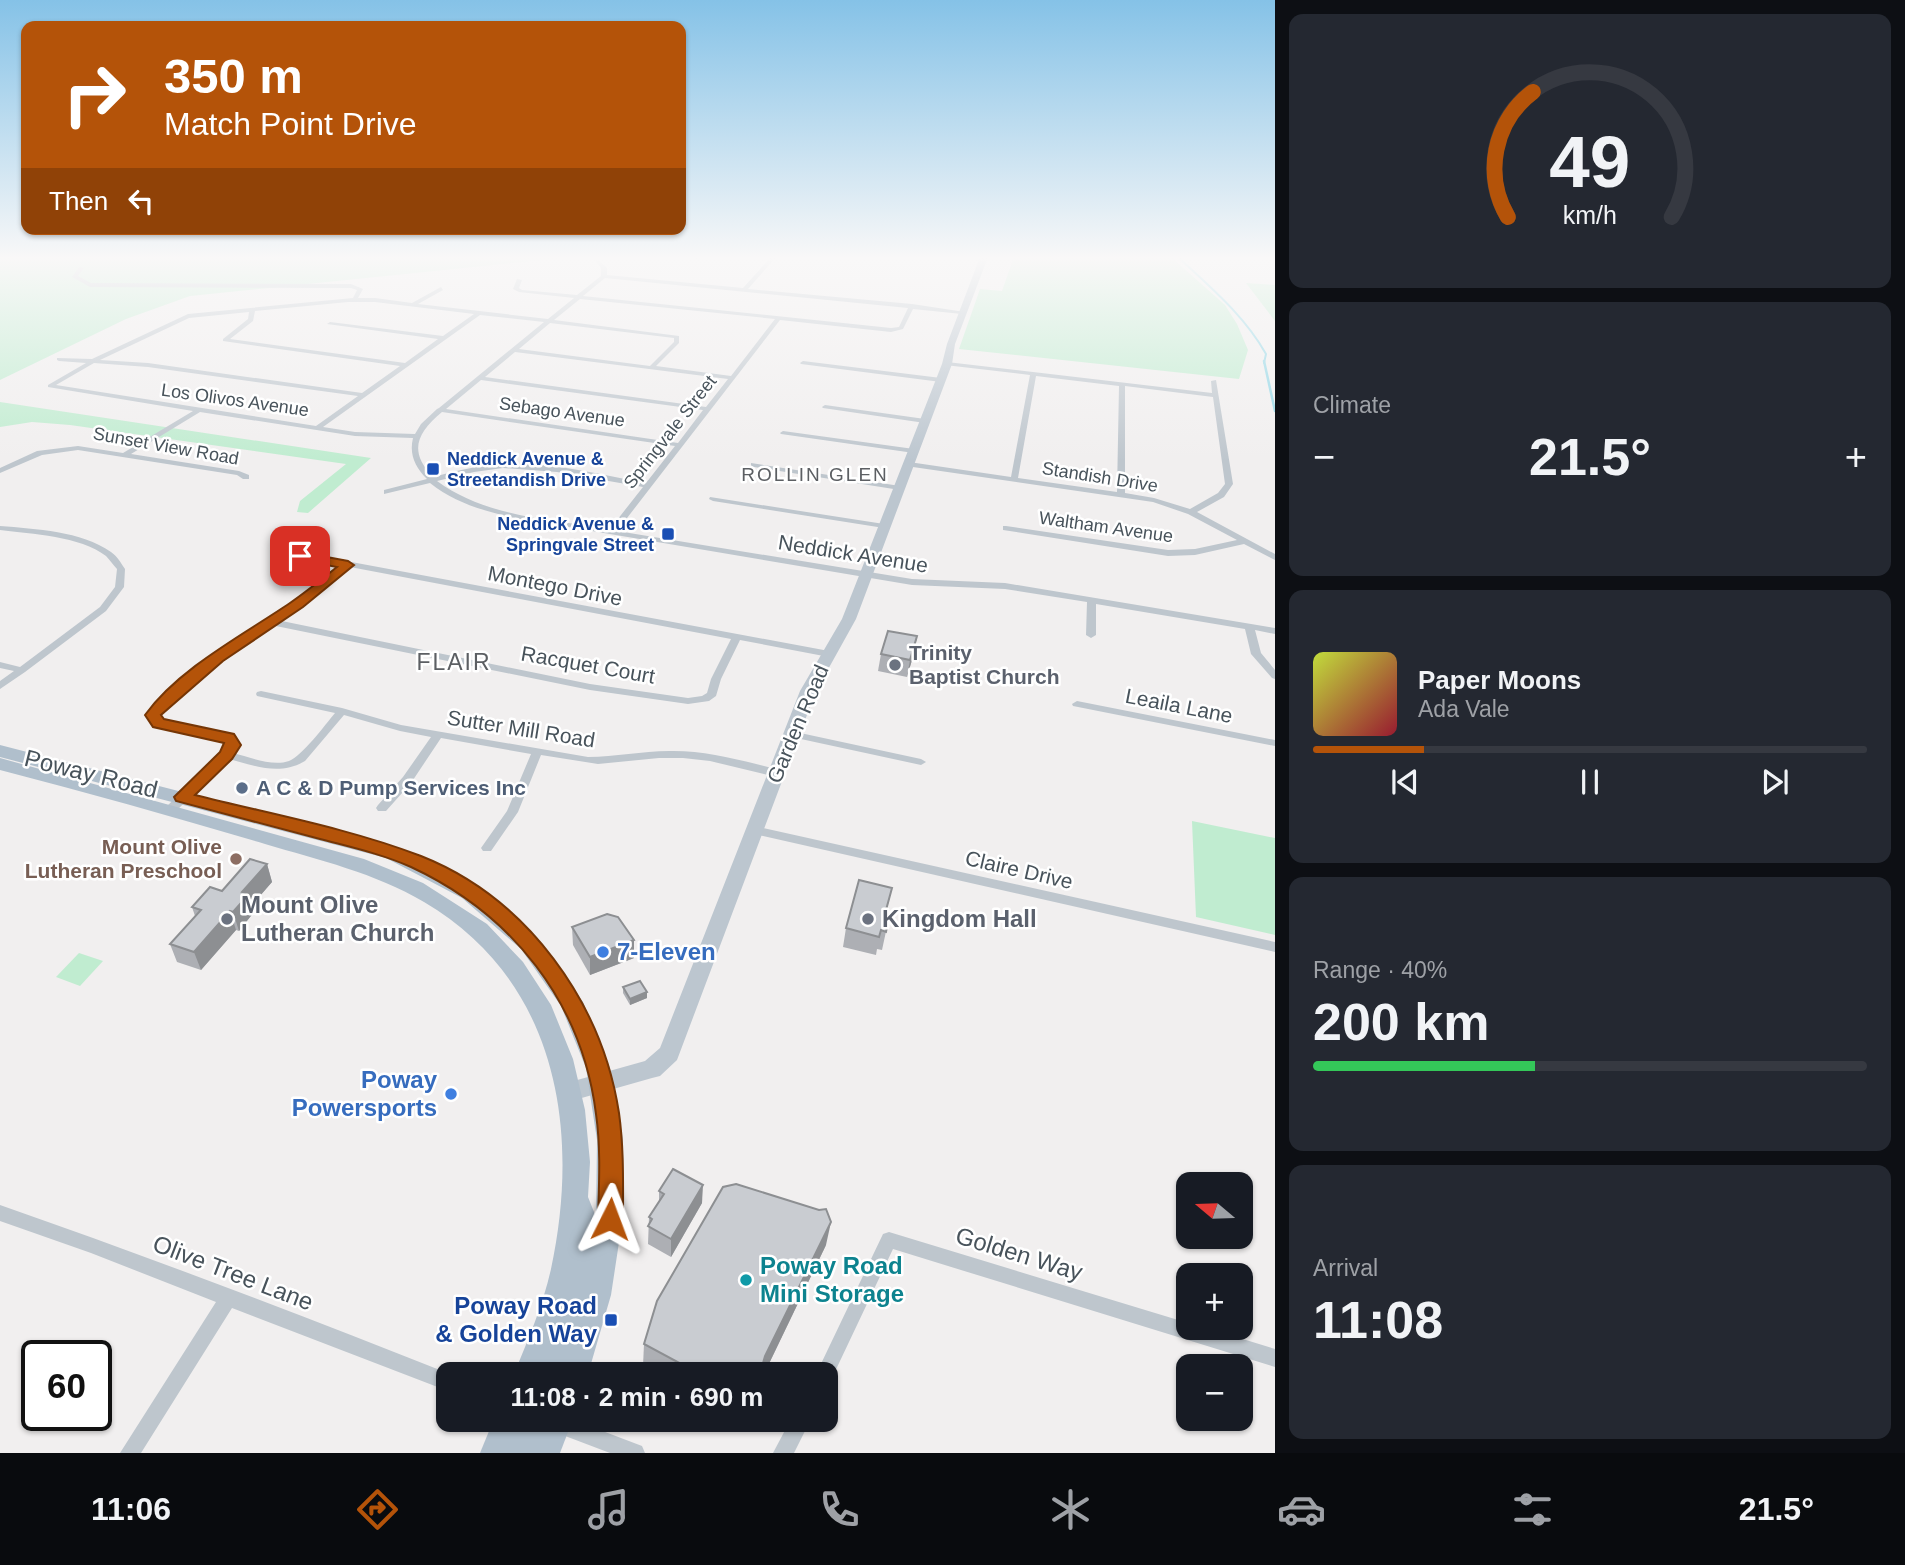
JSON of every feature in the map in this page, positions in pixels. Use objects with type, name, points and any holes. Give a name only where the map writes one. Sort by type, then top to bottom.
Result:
[{"type":"main road","name":"Poway Road","points":[[0,751],[176,804],[371,869],[415,888],[459,914],[493,943],[532,992],[553,1033],[571,1091],[575,1119],[575,1200],[565,1271],[533,1362]]},
{"type":"main road","name":"Poway Road","points":[[0,764],[382,849],[429,867],[471,891],[519,930],[559,980],[592,1046],[601,1082],[611,1150],[610,1219],[599,1289],[577,1362]]},
{"type":"main road","points":[[551,1362],[572,1301],[583,1247],[585,1230],[582,1214],[575,1200]]},
{"type":"main road","points":[[496,1453],[505,1432]]},
{"type":"main road","points":[[522,1453],[527,1439],[534,1432]]},
{"type":"main road","points":[[544,1453],[545,1432]]},
{"type":"street","points":[[95,360],[169,325]]},
{"type":"street","points":[[245,325],[225,340],[406,365]]},
{"type":"street","points":[[337,325],[444,338]]},
{"type":"street","points":[[317,428],[462,325]]},
{"type":"street","points":[[434,481],[416,459],[414,449],[423,425],[544,325]]},
{"type":"street","points":[[579,325],[677,337],[677,342],[652,367]]},
{"type":"street","name":"Springvale Street","points":[[612,532],[774,325]]},
{"type":"street","points":[[845,325],[896,330],[903,325]]},
{"type":"street","name":"Garden Road","points":[[571,1091],[652,1069],[669,1054],[812,681],[842,635],[866,575],[947,364],[958,325]]},
{"type":"street","points":[[514,350],[732,378]]},
{"type":"street","points":[[59,359],[148,365],[364,395]]},
{"type":"street","name":"Los Olivos Avenue","points":[[95,360],[50,386],[363,435],[417,436]]},
{"type":"street","points":[[803,363],[941,380]]},
{"type":"street","points":[[947,364],[1216,395]]},
{"type":"street","points":[[1014,479],[1033,374]]},
{"type":"street","points":[[478,378],[708,409]]},
{"type":"street","points":[[1191,512],[1221,495],[1229,484],[1214,382]]},
{"type":"street","points":[[1121,494],[1122,384]]},
{"type":"street","points":[[825,407],[925,421]]},
{"type":"street","name":"Sebago Avenue","points":[[439,410],[680,445]]},
{"type":"street","points":[[126,454],[197,411]]},
{"type":"street","points":[[783,433],[914,451]]},
{"type":"street","name":"Sunset View Road","points":[[0,471],[34,455],[83,448],[239,473],[246,477]]},
{"type":"street","name":"Standish Drive","points":[[909,464],[1160,502],[1191,512],[1275,557]]},
{"type":"street","points":[[754,465],[900,488]]},
{"type":"street","points":[[387,492],[473,470],[514,466],[648,486]]},
{"type":"street","name":"Neddick Avenue","points":[[434,481],[456,496],[490,510],[612,532],[921,584],[995,585],[1275,631]]},
{"type":"street","points":[[713,499],[884,526]]},
{"type":"street","points":[[0,528],[98,547],[114,557],[122,572],[120,588],[108,604],[0,686]]},
{"type":"street","name":"Waltham Avenue","points":[[1006,528],[1168,553],[1195,552],[1244,541]]},
{"type":"street","name":"Montego Drive","points":[[276,551],[829,654]]},
{"type":"street","points":[[176,804],[227,755],[232,745],[228,738],[159,723],[153,715],[200,671],[348,565]]},
{"type":"street","points":[[1091,635],[1093,601]]},
{"type":"street","name":"Racquet Court","points":[[271,622],[571,683],[688,701],[705,699],[712,694],[716,678],[737,637]]},
{"type":"street","points":[[1249,626],[1256,654],[1275,676]]},
{"type":"street","points":[[0,665],[22,670]]},
{"type":"street","name":"Sutter Mill Road","points":[[261,694],[342,711],[400,728],[537,752],[599,761],[684,754],[776,773]]},
{"type":"street","name":"Leaila Lane","points":[[1077,704],[1275,743]]},
{"type":"street","points":[[227,755],[276,767],[292,765],[301,759],[342,711]]},
{"type":"street","points":[[791,734],[921,762]]},
{"type":"street","points":[[382,808],[411,775],[438,735]]},
{"type":"street","points":[[487,848],[512,812],[537,752]]},
{"type":"street","name":"Claire Drive","points":[[754,830],[1275,947]]},
{"type":"street","name":"Olive Tree Lane","points":[[0,1213],[229,1297],[436,1377]]},
{"type":"street","name":"Golden Way","points":[[831,1362],[890,1240],[1275,1358]]},
{"type":"street","points":[[130,1453],[229,1297]]},
{"type":"street","points":[[578,1432],[635,1453]]},
{"type":"street","points":[[783,1453],[795,1432]]},
{"type":"green space","points":[[0,325],[114,325],[0,380]]},
{"type":"green space","points":[[967,325],[1237,325],[1248,350],[1239,379],[959,349]]},
{"type":"green space","points":[[0,402],[371,458],[308,513],[297,512],[300,501],[346,464],[70,425],[32,422],[0,427]]},
{"type":"green space","points":[[1192,821],[1275,838],[1275,935],[1196,917]]},
{"type":"green space","points":[[79,953],[103,961],[80,986],[56,977]]},
{"type":"building","points":[[888,631],[917,636],[910,660],[881,654]]},
{"type":"building","points":[[250,859],[267,864],[242,892],[249,894],[233,912],[230,911],[194,952],[170,944],[201,910],[192,907],[210,887],[222,891]]},
{"type":"building","points":[[859,880],[892,888],[883,921],[888,922],[886,932],[881,930],[879,937],[846,928]]},
{"type":"building","points":[[607,914],[618,917],[634,940],[590,957],[572,927]]},
{"type":"building","points":[[640,981],[647,992],[630,999],[623,987]]},
{"type":"building","points":[[673,1169],[703,1185],[671,1239],[648,1226],[652,1219],[649,1217],[664,1194],[659,1191]]},
{"type":"building","name":"Poway Road Mini Storage","points":[[736,1184],[819,1210],[826,1209],[831,1222],[763,1362],[677,1362],[644,1344],[657,1301],[723,1187]]},
{"type":"waterway","points":[[1245,325],[1266,354],[1264,362]]},
{"type":"waterway","points":[[1264,362],[1275,411]]},
{"type":"place","name":"Neddick Avenue & Streetandish Drive","points":[[433,469]]},
{"type":"place","name":"Neddick Avenue & Springvale Street","points":[[668,534]]},
{"type":"place","name":"Trinity Baptist Church","points":[[895,665]]},
{"type":"place","name":"A C & D Pump Services Inc","points":[[242,788]]},
{"type":"place","name":"Mount Olive Lutheran Preschool","points":[[236,859]]},
{"type":"place","name":"Mount Olive Lutheran Church","points":[[227,919]]},
{"type":"place","name":"Kingdom Hall","points":[[868,919]]},
{"type":"place","name":"7-Eleven","points":[[603,952]]},
{"type":"place","name":"Poway Powersports","points":[[451,1094]]},
{"type":"place","name":"Poway Road Mini Storage","points":[[746,1280]]},
{"type":"place","name":"Poway Road & Golden Way","points":[[611,1320]]},
{"type":"district","name":"ROLLIN GLEN","points":[[815,474]]},
{"type":"district","name":"FLAIR","points":[[454,662]]},
{"type":"route","points":[[300,556],[348,565],[298,604],[218,657],[156,709],[153,715],[154,720],[159,723],[228,738],[231,741],[231,749],[227,755],[183,797],[371,846],[417,862],[471,891],[519,930],[559,980],[592,1046],[608,1112],[612,1163],[610,1219]]}]
